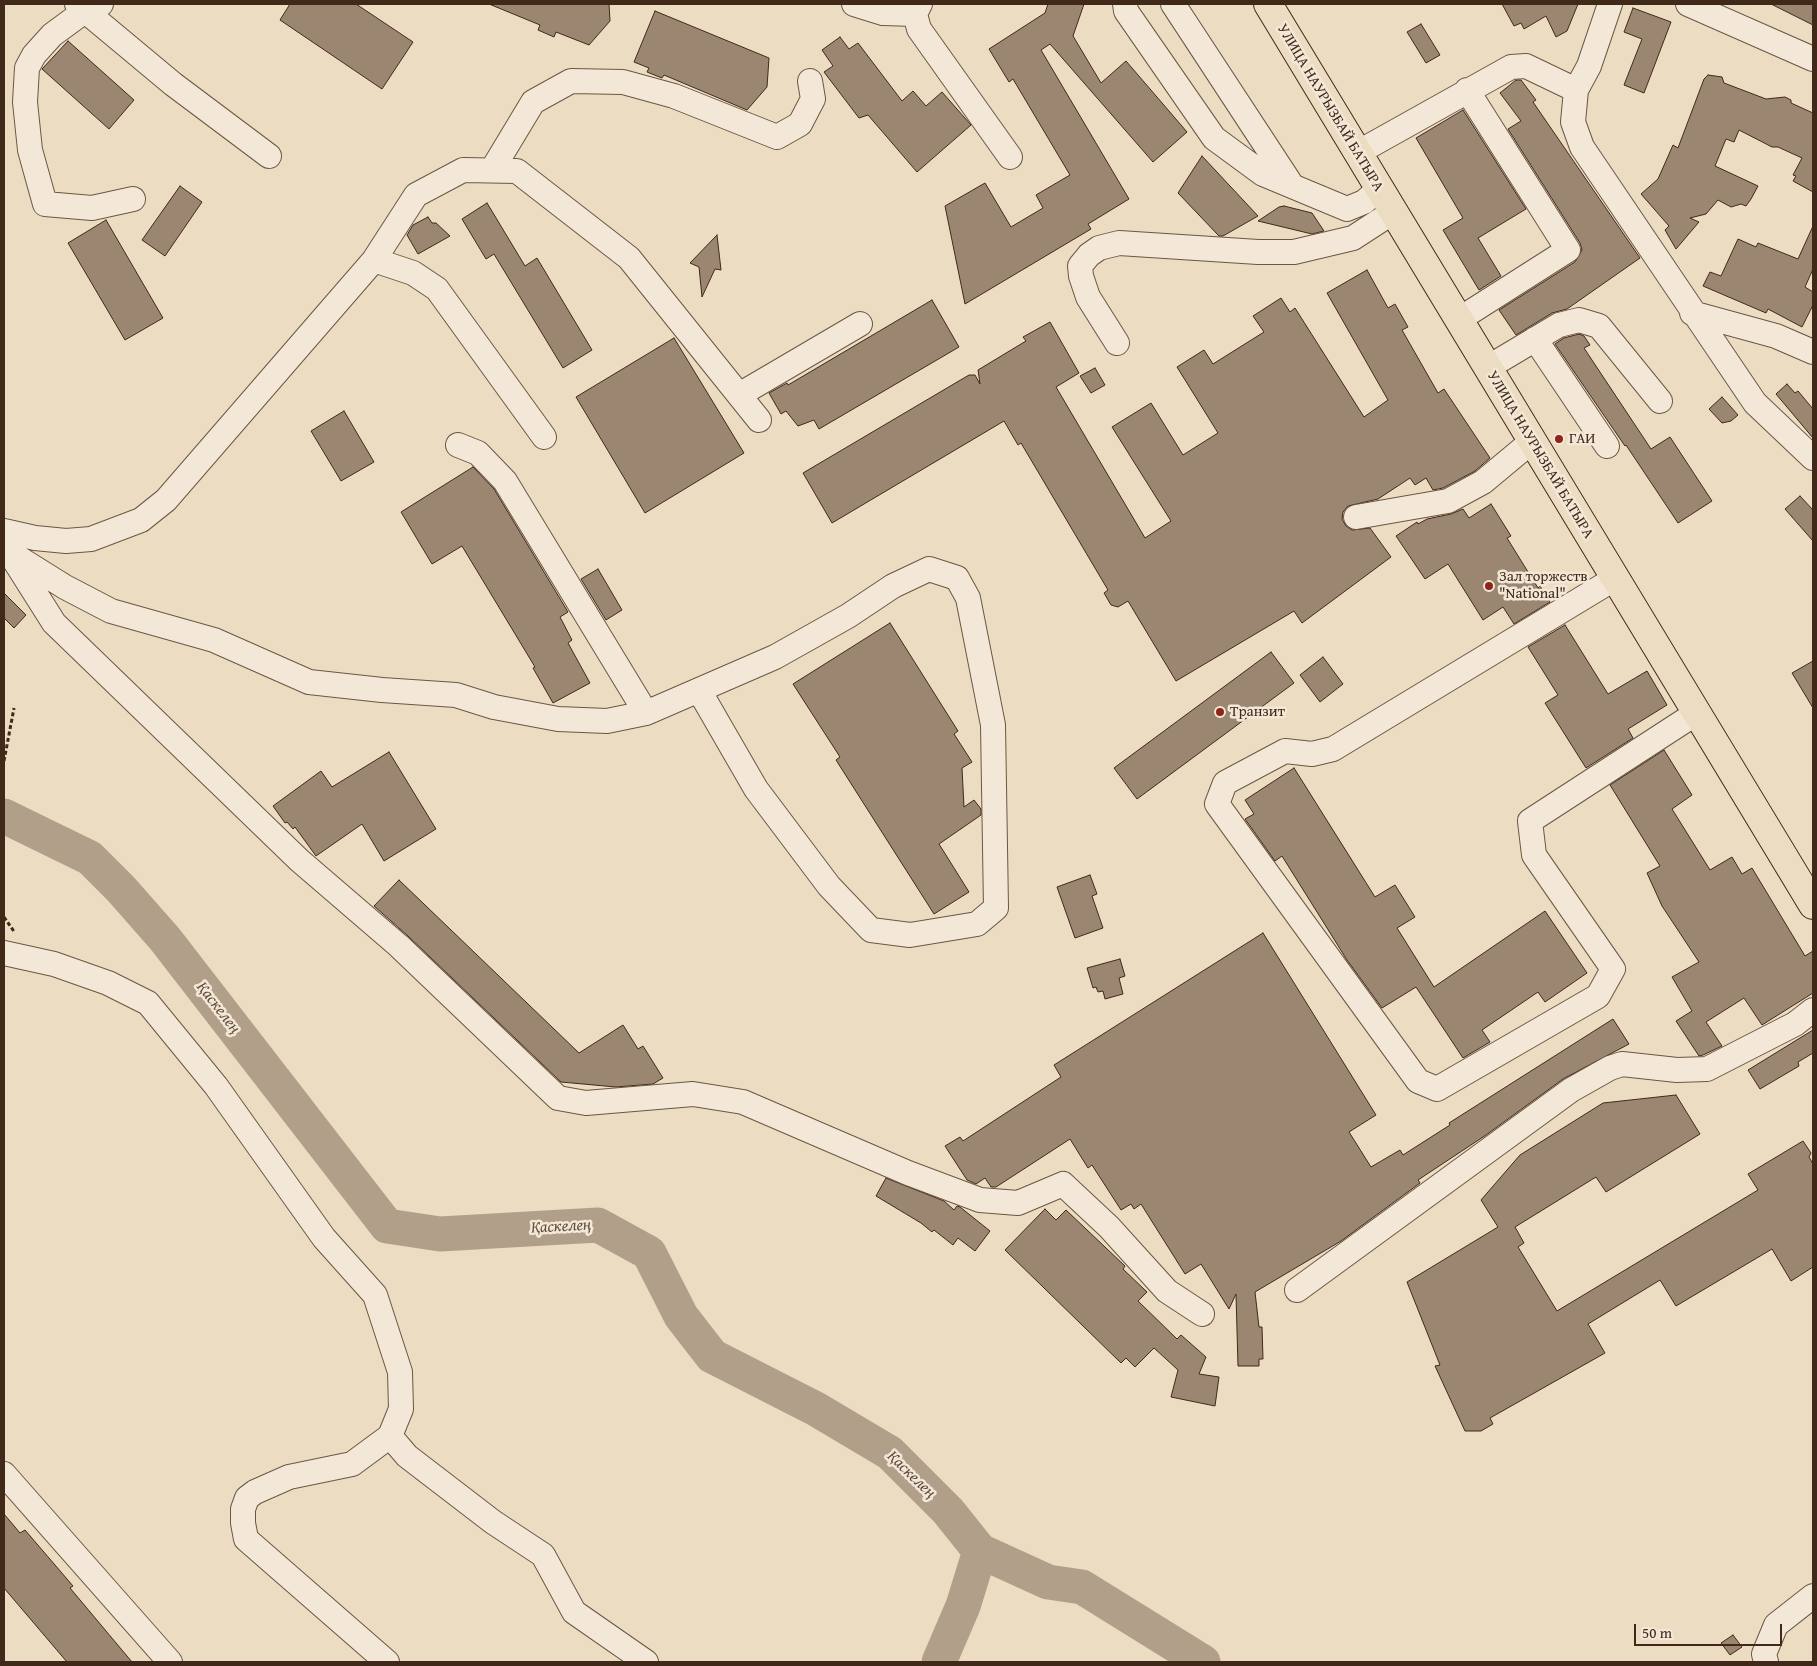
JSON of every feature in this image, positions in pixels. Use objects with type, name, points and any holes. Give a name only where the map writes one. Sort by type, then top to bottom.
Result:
[{"type":"main road","name":"УЛИЦА НАУРЫЗБАЙ БАТЫРА","points":[[1268,4],[1614,579],[1698,712],[1813,906]]},
{"type":"street","points":[[854,4],[883,13],[917,9],[919,29],[1010,157]]},
{"type":"street","points":[[1125,4],[1126,11],[1214,138],[1263,174],[1291,184],[1347,209],[1364,202],[1386,200]]},
{"type":"street","points":[[1173,4],[1291,184]]},
{"type":"street","points":[[1610,4],[1589,66],[1576,90],[1573,122],[1582,147],[1692,313],[1755,403],[1813,458]]},
{"type":"street","points":[[1688,4],[1813,59]]},
{"type":"street","points":[[133,199],[92,208],[45,204],[30,150],[25,102],[27,68],[34,55],[52,35],[88,6],[173,84],[269,156]]},
{"type":"street","points":[[1357,153],[1511,67],[1526,66],[1576,90]]},
{"type":"street","points":[[492,170],[533,102],[571,82],[623,82],[674,96],[777,137],[800,124],[813,98],[810,81]]},
{"type":"street","points":[[1458,320],[1568,250],[1467,90]]},
{"type":"street","points":[[5,543],[35,538],[66,541],[91,539],[141,520],[166,500],[374,260],[416,195],[463,170],[517,171],[629,258],[759,420]]},
{"type":"street","points":[[1117,343],[1088,297],[1080,276],[1080,266],[1089,254],[1099,248],[1119,243],[1258,252],[1294,252],[1353,238],[1386,200]]},
{"type":"street","points":[[374,260],[413,273],[437,289],[544,437]]},
{"type":"street","points":[[1692,313],[1776,336],[1813,352]]},
{"type":"street","points":[[1487,368],[1559,325],[1580,320],[1599,326],[1660,401]]},
{"type":"street","points":[[738,394],[860,324]]},
{"type":"street","points":[[1535,339],[1607,446]]},
{"type":"street","points":[[1356,517],[1448,501],[1483,482],[1531,442]]},
{"type":"street","points":[[458,445],[478,453],[505,481],[646,713]]},
{"type":"street","points":[[5,543],[65,587],[111,611],[214,640],[309,682],[382,690],[456,694],[494,707],[558,719],[607,722],[646,713],[700,692],[775,657],[848,616],[893,586],[929,569],[957,578],[968,598],[993,725],[996,908],[978,924],[910,936],[871,930],[829,886],[756,789],[700,692]]},
{"type":"street","points":[[5,543],[30,588],[54,623],[299,860],[399,946],[558,1098],[586,1103],[693,1094],[743,1102],[908,1173],[980,1200],[1018,1203],[1063,1184],[1109,1227],[1167,1291],[1202,1314]]},
{"type":"street","points":[[1614,579],[1333,749],[1312,754],[1285,751],[1225,783],[1217,804],[1418,1081],[1437,1089],[1598,996],[1613,969],[1534,855],[1530,821],[1698,712]]},
{"type":"street","points":[[4,953],[54,964],[99,980],[148,1003],[216,1086],[324,1238],[375,1295],[400,1372],[401,1409],[390,1436],[352,1464],[289,1477],[255,1492],[247,1498],[243,1509],[243,1523],[246,1539],[387,1662]]},
{"type":"street","points":[[1297,1290],[1571,1090],[1610,1068],[1622,1064],[1677,1070],[1707,1069],[1795,1024],[1813,1010]]},
{"type":"street","points":[[390,1436],[407,1456],[493,1522],[543,1555],[574,1612],[646,1662]]},
{"type":"street","points":[[4,1474],[170,1662]]},
{"type":"street","points":[[1766,1662],[1764,1654],[1776,1625],[1813,1596]]},
{"type":"path","points":[[4,761],[14,708]]},
{"type":"building","points":[[290,4],[356,4],[413,42],[382,89],[280,20]]},
{"type":"building","points":[[489,4],[609,4],[610,21],[589,45],[556,32],[554,37],[538,30],[540,25]]},
{"type":"building","points":[[1048,4],[1084,4],[1073,36],[1101,83],[1126,61],[1187,132],[1153,162],[1050,44],[1041,50],[1129,199],[1088,224],[1091,229],[965,304],[945,206],[985,183],[1011,227],[1043,208],[1036,195],[1070,175],[1013,79],[1009,82],[989,49],[1045,13]]},
{"type":"building","points":[[1502,4],[1578,4],[1567,31],[1556,37],[1546,16],[1524,29],[1521,23],[1514,26]]},
{"type":"building","points":[[1771,4],[1813,4],[1813,25]]},
{"type":"building","points":[[1633,8],[1671,22],[1644,93],[1624,85],[1642,39],[1624,32]]},
{"type":"building","points":[[655,11],[769,58],[767,87],[747,110],[664,75],[662,78],[647,72],[649,68],[634,62]]},
{"type":"building","points":[[1421,24],[1440,55],[1426,63],[1407,32]]},
{"type":"building","points":[[840,37],[849,49],[858,43],[902,101],[913,91],[926,106],[942,92],[971,125],[917,172],[868,115],[859,118],[824,72],[833,66],[822,50]]},
{"type":"building","points":[[68,41],[134,100],[109,129],[42,69]]},
{"type":"building","points":[[1708,75],[1722,77],[1724,83],[1766,99],[1785,97],[1791,100],[1791,103],[1813,113],[1813,192],[1793,181],[1796,176],[1793,175],[1802,158],[1778,147],[1772,147],[1739,130],[1734,142],[1726,139],[1715,166],[1758,186],[1746,206],[1741,204],[1731,207],[1718,200],[1706,214],[1690,218],[1699,222],[1676,249],[1665,230],[1669,226],[1641,194],[1658,179],[1673,145],[1678,148],[1704,79]]},
{"type":"building","points":[[1516,80],[1521,80],[1536,100],[1533,102],[1640,258],[1567,309],[1552,313],[1516,335],[1499,310],[1575,262],[1582,250],[1580,243],[1508,129],[1521,121],[1500,93]]},
{"type":"building","points":[[1463,110],[1526,209],[1478,238],[1501,276],[1479,290],[1443,230],[1463,218],[1416,138]]},
{"type":"building","points":[[1202,156],[1258,216],[1223,236],[1219,236],[1178,193]]},
{"type":"building","points":[[180,186],[202,202],[165,256],[142,240]]},
{"type":"building","points":[[487,203],[525,266],[537,258],[592,350],[563,368],[494,254],[486,259],[462,219]]},
{"type":"building","points":[[1284,206],[1312,213],[1324,231],[1312,234],[1258,221],[1279,207]]},
{"type":"building","points":[[428,217],[432,223],[436,223],[450,236],[418,254],[407,235],[413,225]]},
{"type":"building","points":[[106,220],[163,318],[125,340],[68,243]]},
{"type":"building","points":[[1813,226],[1813,269],[1805,287],[1813,292],[1813,305],[1802,327],[1768,309],[1766,313],[1703,286],[1710,272],[1721,276],[1738,239],[1756,247],[1758,243],[1798,259]]},
{"type":"building","points":[[717,235],[721,270],[715,269],[702,297],[699,267],[690,263]]},
{"type":"building","points":[[1367,270],[1388,308],[1395,304],[1408,327],[1402,330],[1438,393],[1444,389],[1490,458],[1475,471],[1443,488],[1433,490],[1426,478],[1415,485],[1410,478],[1378,499],[1348,506],[1343,512],[1342,519],[1346,526],[1352,530],[1370,528],[1391,557],[1302,623],[1294,611],[1176,681],[1128,601],[1118,607],[1111,605],[1104,593],[1108,590],[1021,443],[1018,445],[1004,421],[832,523],[803,473],[969,375],[975,375],[980,384],[978,370],[1026,341],[1023,337],[1050,322],[1079,373],[1056,387],[1145,538],[1171,521],[1112,427],[1151,403],[1183,455],[1218,433],[1177,367],[1204,350],[1213,364],[1264,332],[1253,316],[1281,298],[1290,312],[1295,308],[1364,417],[1388,400],[1327,293]]},
{"type":"building","points":[[932,300],[959,347],[819,429],[814,420],[798,426],[786,411],[781,414],[769,393],[787,383],[788,385]]},
{"type":"building","points":[[1579,334],[1584,336],[1590,345],[1584,348],[1651,449],[1670,437],[1712,501],[1678,523],[1555,344],[1564,338]]},
{"type":"building","points":[[674,338],[744,453],[645,513],[576,397]]},
{"type":"building","points":[[1095,368],[1105,385],[1091,393],[1080,376]]},
{"type":"building","points":[[1787,384],[1795,393],[1798,391],[1813,409],[1813,438],[1776,394]]},
{"type":"building","points":[[1722,397],[1738,415],[1731,421],[1722,423],[1709,409]]},
{"type":"building","points":[[344,411],[374,462],[341,481],[311,431]]},
{"type":"building","points":[[473,467],[494,489],[568,612],[560,617],[572,640],[568,643],[590,683],[553,703],[533,668],[535,667],[462,546],[432,564],[401,512]]},
{"type":"building","points":[[1800,496],[1813,510],[1813,541],[1785,509]]},
{"type":"building","points":[[1491,504],[1511,536],[1507,538],[1538,588],[1540,586],[1550,602],[1514,624],[1503,607],[1483,620],[1448,564],[1425,579],[1396,536],[1417,522],[1418,524],[1427,519],[1451,514],[1463,509],[1469,518]]},
{"type":"building","points":[[598,569],[622,610],[606,620],[581,579]]},
{"type":"building","points":[[4,593],[26,615],[14,628],[4,618]]},
{"type":"building","points":[[890,623],[958,731],[954,734],[972,762],[962,768],[964,807],[974,800],[981,809],[981,815],[939,844],[969,892],[934,914],[836,760],[840,757],[793,684]]},
{"type":"building","points":[[1565,625],[1608,694],[1647,671],[1667,705],[1628,729],[1633,738],[1586,768],[1545,703],[1558,695],[1528,647]]},
{"type":"building","points":[[1271,652],[1294,683],[1137,799],[1114,768]]},
{"type":"building","points":[[1323,657],[1343,684],[1320,702],[1300,675]]},
{"type":"building","points":[[1813,661],[1813,708],[1792,673]]},
{"type":"building","points":[[1664,750],[1692,795],[1672,809],[1710,870],[1732,857],[1742,874],[1752,868],[1805,956],[1813,951],[1813,993],[1762,1025],[1744,998],[1706,1022],[1722,1046],[1699,1056],[1676,1021],[1692,1011],[1672,977],[1699,962],[1662,906],[1647,873],[1660,866],[1610,785]]},
{"type":"building","points":[[389,752],[436,829],[384,861],[362,824],[316,856],[295,827],[293,829],[287,822],[285,823],[273,806],[321,771],[332,787]]},
{"type":"building","points":[[1294,768],[1375,897],[1395,885],[1415,917],[1397,928],[1434,987],[1545,911],[1587,973],[1545,1002],[1538,992],[1482,1030],[1490,1042],[1463,1058],[1416,987],[1382,1008],[1347,960],[1282,856],[1275,861],[1245,819],[1254,814],[1245,800]]},
{"type":"building","points":[[1090,875],[1097,894],[1092,896],[1103,928],[1075,938],[1057,887]]},
{"type":"building","points":[[399,880],[579,1053],[623,1025],[638,1049],[643,1046],[663,1078],[653,1084],[616,1087],[561,1082],[374,906]]},
{"type":"building","points":[[1263,933],[1376,1115],[1349,1132],[1371,1167],[1400,1150],[1403,1155],[1450,1125],[1449,1123],[1613,1019],[1629,1044],[1563,1079],[1486,1135],[1418,1180],[1420,1183],[1341,1241],[1255,1292],[1259,1327],[1262,1327],[1263,1359],[1259,1359],[1259,1366],[1238,1366],[1236,1294],[1229,1309],[1201,1264],[1185,1274],[1141,1204],[1134,1209],[1131,1204],[1121,1210],[1092,1165],[1088,1168],[1070,1139],[996,1187],[991,1187],[985,1178],[976,1184],[967,1180],[945,1146],[960,1137],[963,1141],[1061,1077],[1054,1065]]},
{"type":"building","points":[[1120,959],[1125,976],[1119,978],[1123,994],[1105,999],[1103,991],[1098,992],[1096,987],[1093,988],[1087,968]]},
{"type":"building","points":[[1813,1030],[1813,1053],[1798,1062],[1799,1066],[1760,1089],[1748,1070]]},
{"type":"building","points":[[1676,1095],[1700,1134],[1606,1192],[1596,1177],[1515,1227],[1524,1243],[1518,1247],[1557,1311],[1758,1190],[1748,1174],[1803,1141],[1811,1153],[1809,1157],[1813,1164],[1813,1267],[1791,1281],[1772,1249],[1676,1306],[1660,1280],[1588,1324],[1605,1353],[1490,1418],[1493,1424],[1481,1431],[1465,1431],[1435,1366],[1440,1365],[1407,1282],[1498,1227],[1481,1200],[1520,1155],[1603,1103]]},
{"type":"building","points":[[886,1178],[944,1201],[954,1210],[957,1206],[960,1207],[990,1231],[975,1251],[958,1238],[953,1245],[934,1230],[932,1232],[921,1223],[876,1196]]},
{"type":"building","points":[[1045,1209],[1056,1220],[1066,1210],[1125,1266],[1123,1269],[1147,1292],[1138,1301],[1177,1339],[1181,1335],[1206,1357],[1199,1374],[1219,1377],[1215,1406],[1171,1397],[1178,1370],[1154,1348],[1135,1367],[1126,1358],[1121,1363],[1005,1250]]},
{"type":"building","points":[[4,1514],[20,1533],[25,1530],[73,1586],[70,1588],[132,1662],[67,1662],[4,1588]]},
{"type":"building","points":[[1733,1635],[1742,1647],[1730,1655],[1721,1643]]},
{"type":"waterway","name":"Қаскелең","points":[[4,816],[90,858],[121,889],[165,939],[387,1226],[440,1234],[598,1225],[649,1253],[681,1316],[712,1356],[816,1409],[890,1453],[948,1511],[980,1551],[1048,1582],[1082,1587],[1203,1662]]},
{"type":"waterway","points":[[939,1662],[963,1606],[980,1551]]},
{"type":"place","name":"ГАИ","points":[[1559,439]]},
{"type":"place","name":"Зал торжеств \"National\"","points":[[1489,586]]},
{"type":"place","name":"Транзит","points":[[1220,712]]}]
